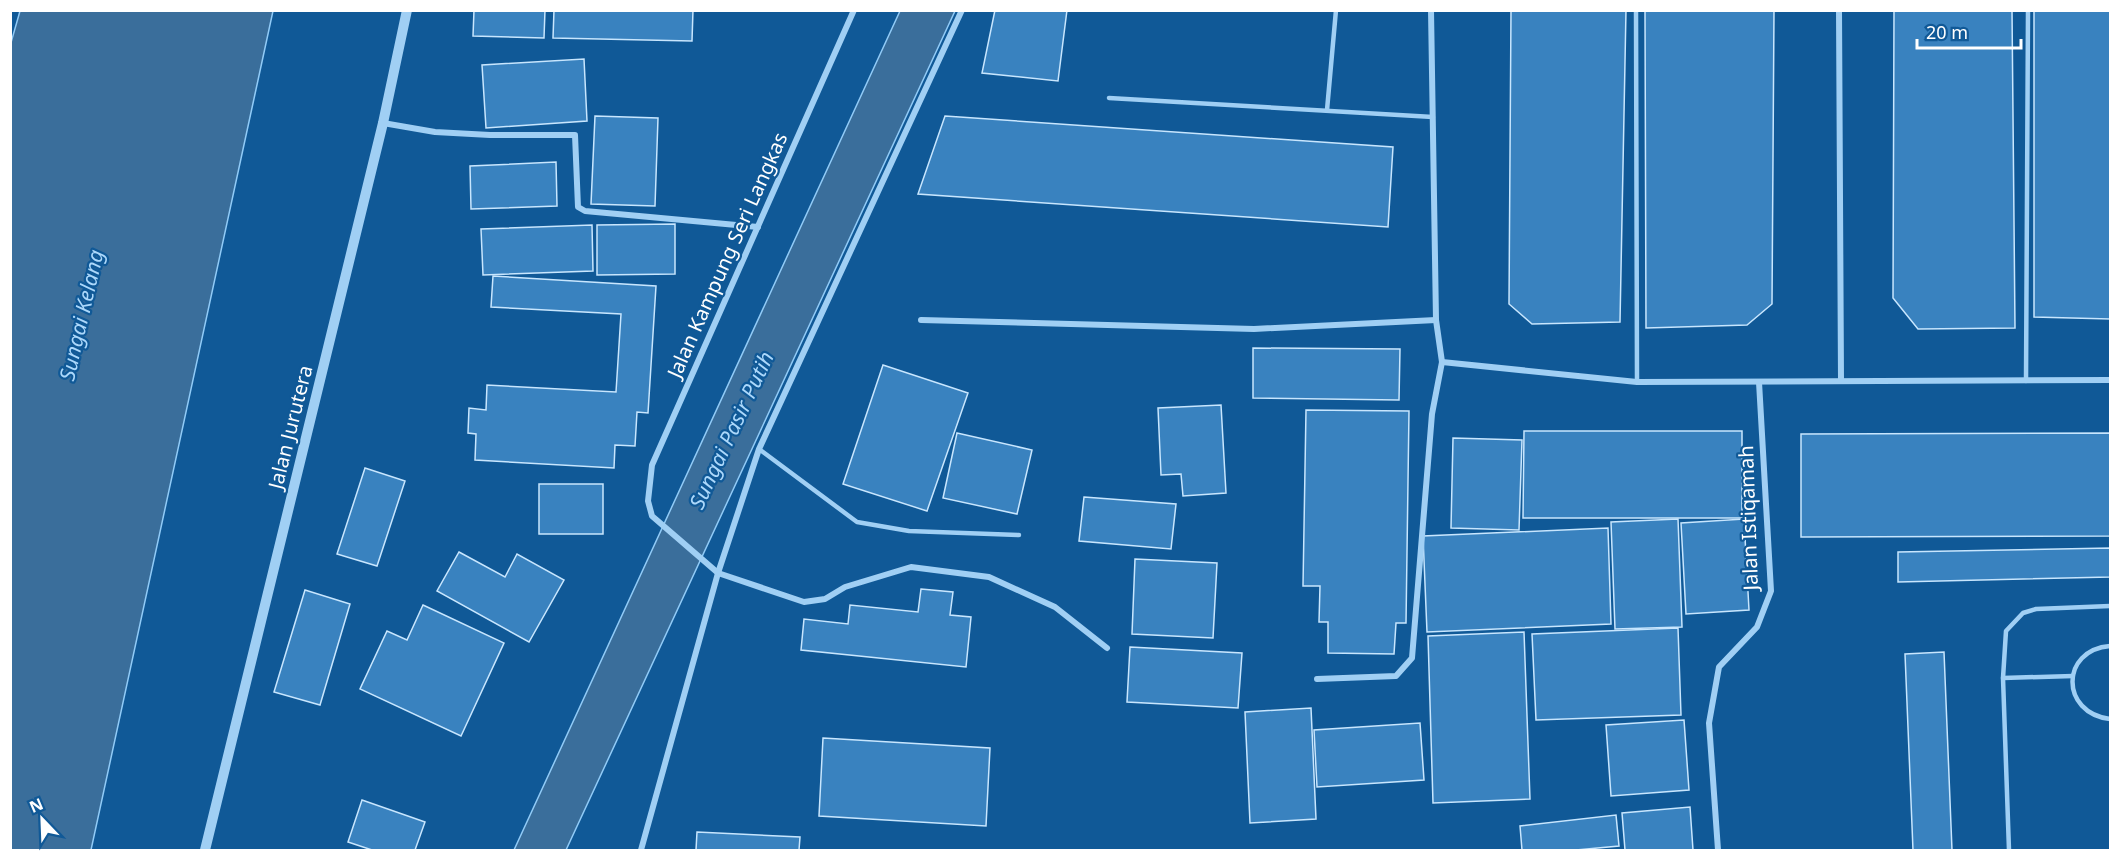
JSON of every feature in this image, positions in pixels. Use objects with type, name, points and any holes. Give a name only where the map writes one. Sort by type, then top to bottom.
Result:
[{"type":"street","name":"Jalan Jurutera","points":[[205,850],[383,123],[407,10]]},
{"type":"street","name":"Jalan Kampung Seri Langkas","points":[[717,573],[652,516],[648,501],[652,465],[854,10]]},
{"type":"street","points":[[641,850],[717,573],[759,449],[962,10]]},
{"type":"street","points":[[1317,679],[1396,676],[1412,658],[1432,414],[1442,362],[1436,320],[1431,10]]},
{"type":"street","points":[[1839,10],[1841,381]]},
{"type":"street","points":[[383,123],[446,132],[575,135],[578,207],[585,211],[758,227]]},
{"type":"street","points":[[921,321],[1254,329],[1436,320]]},
{"type":"street","points":[[1442,362],[1637,382],[2110,380]]},
{"type":"street","name":"Jalan Istiqamah","points":[[1718,850],[1709,723],[1719,667],[1757,627],[1771,591],[1759,382]]},
{"type":"street","points":[[717,573],[804,602],[825,599],[846,587],[911,567],[989,577],[1055,607],[1107,648]]},
{"type":"lane","points":[[1327,110],[1336,10]]},
{"type":"lane","points":[[1636,10],[1637,382]]},
{"type":"lane","points":[[2026,381],[2028,10]]},
{"type":"lane","points":[[1110,98],[1433,117]]},
{"type":"lane","points":[[759,449],[857,522],[909,531],[1019,535]]},
{"type":"lane","points":[[2009,850],[2003,678],[2006,631],[2023,613],[2036,609],[2110,606]]},
{"type":"lane","points":[[2110,646],[2090,652],[2081,659],[2073,676],[2074,693],[2079,704],[2088,713],[2110,719]]},
{"type":"lane","points":[[2003,678],[2073,676]]},
{"type":"water","name":"Sungai Kelang","points":[[20,11],[273,11],[91,850],[11,850],[10,46]]},
{"type":"water","name":"Sungai Pasir Putih","points":[[900,11],[955,11],[566,850],[514,850]]},
{"type":"building","points":[[474,10],[545,10],[544,38],[473,36]]},
{"type":"building","points":[[554,10],[693,10],[692,41],[553,38]]},
{"type":"building","points":[[995,10],[1067,10],[1058,81],[982,73]]},
{"type":"building","points":[[1511,10],[1626,10],[1620,322],[1532,324],[1509,304]]},
{"type":"building","points":[[1645,10],[1774,10],[1772,304],[1747,325],[1646,328]]},
{"type":"building","points":[[1894,10],[2012,10],[2015,328],[1918,329],[1893,298]]},
{"type":"building","points":[[2034,10],[2110,10],[2110,319],[2034,317]]},
{"type":"building","points":[[584,59],[587,121],[486,128],[482,65]]},
{"type":"building","points":[[595,116],[658,118],[655,206],[591,204]]},
{"type":"building","points":[[945,116],[1393,147],[1388,227],[918,194]]},
{"type":"building","points":[[556,162],[557,206],[471,209],[470,166]]},
{"type":"building","points":[[675,224],[675,274],[597,275],[597,225]]},
{"type":"building","points":[[592,225],[593,271],[483,275],[481,229]]},
{"type":"building","points":[[493,276],[656,286],[648,413],[637,412],[635,446],[615,445],[614,468],[475,460],[476,434],[468,433],[469,408],[486,410],[487,385],[616,392],[621,314],[491,307]]},
{"type":"building","points":[[1253,348],[1400,349],[1399,400],[1253,398]]},
{"type":"building","points":[[883,365],[968,393],[927,511],[843,484]]},
{"type":"building","points":[[1221,405],[1226,493],[1183,496],[1181,474],[1161,475],[1158,408]]},
{"type":"building","points":[[1306,410],[1409,411],[1406,623],[1396,623],[1394,654],[1328,653],[1328,622],[1319,622],[1320,586],[1303,586]]},
{"type":"building","points":[[1524,431],[1742,431],[1742,518],[1523,518]]},
{"type":"building","points":[[957,433],[1032,450],[1017,514],[943,498]]},
{"type":"building","points":[[2110,433],[2110,536],[1801,537],[1801,434]]},
{"type":"building","points":[[1453,438],[1522,440],[1519,530],[1451,528]]},
{"type":"building","points":[[365,468],[405,481],[377,566],[337,554]]},
{"type":"building","points":[[539,484],[603,484],[603,534],[539,534]]},
{"type":"building","points":[[1084,497],[1176,504],[1171,549],[1079,541]]},
{"type":"building","points":[[1678,519],[1682,627],[1615,629],[1611,522]]},
{"type":"building","points":[[1744,519],[1749,610],[1686,614],[1681,523]]},
{"type":"building","points":[[1608,528],[1611,624],[1427,632],[1423,536]]},
{"type":"building","points":[[2110,548],[2110,577],[1898,582],[1898,552]]},
{"type":"building","points":[[459,552],[505,577],[517,554],[564,580],[529,642],[437,591]]},
{"type":"building","points":[[1135,559],[1217,563],[1213,638],[1132,634]]},
{"type":"building","points":[[921,589],[953,592],[950,615],[971,617],[966,667],[801,650],[804,619],[848,624],[850,605],[918,612]]},
{"type":"building","points":[[305,590],[350,604],[320,705],[274,692]]},
{"type":"building","points":[[423,605],[504,643],[461,736],[360,689],[387,631],[407,640]]},
{"type":"building","points":[[1678,628],[1681,715],[1536,720],[1532,634]]},
{"type":"building","points":[[1524,632],[1530,799],[1433,803],[1428,636]]},
{"type":"building","points":[[1130,647],[1242,653],[1238,708],[1127,702]]},
{"type":"building","points":[[1944,652],[1952,850],[1913,850],[1905,654]]},
{"type":"building","points":[[1311,708],[1316,819],[1250,823],[1245,712]]},
{"type":"building","points":[[1684,720],[1689,790],[1611,796],[1606,725]]},
{"type":"building","points":[[1420,723],[1424,780],[1317,787],[1314,730]]},
{"type":"building","points":[[823,738],[990,748],[986,826],[819,816]]},
{"type":"building","points":[[362,800],[425,822],[415,850],[372,850],[348,842]]},
{"type":"building","points":[[1690,807],[1693,850],[1625,850],[1622,813]]},
{"type":"building","points":[[1616,815],[1619,846],[1576,850],[1522,850],[1520,826]]},
{"type":"building","points":[[697,832],[800,837],[799,850],[696,850]]}]
